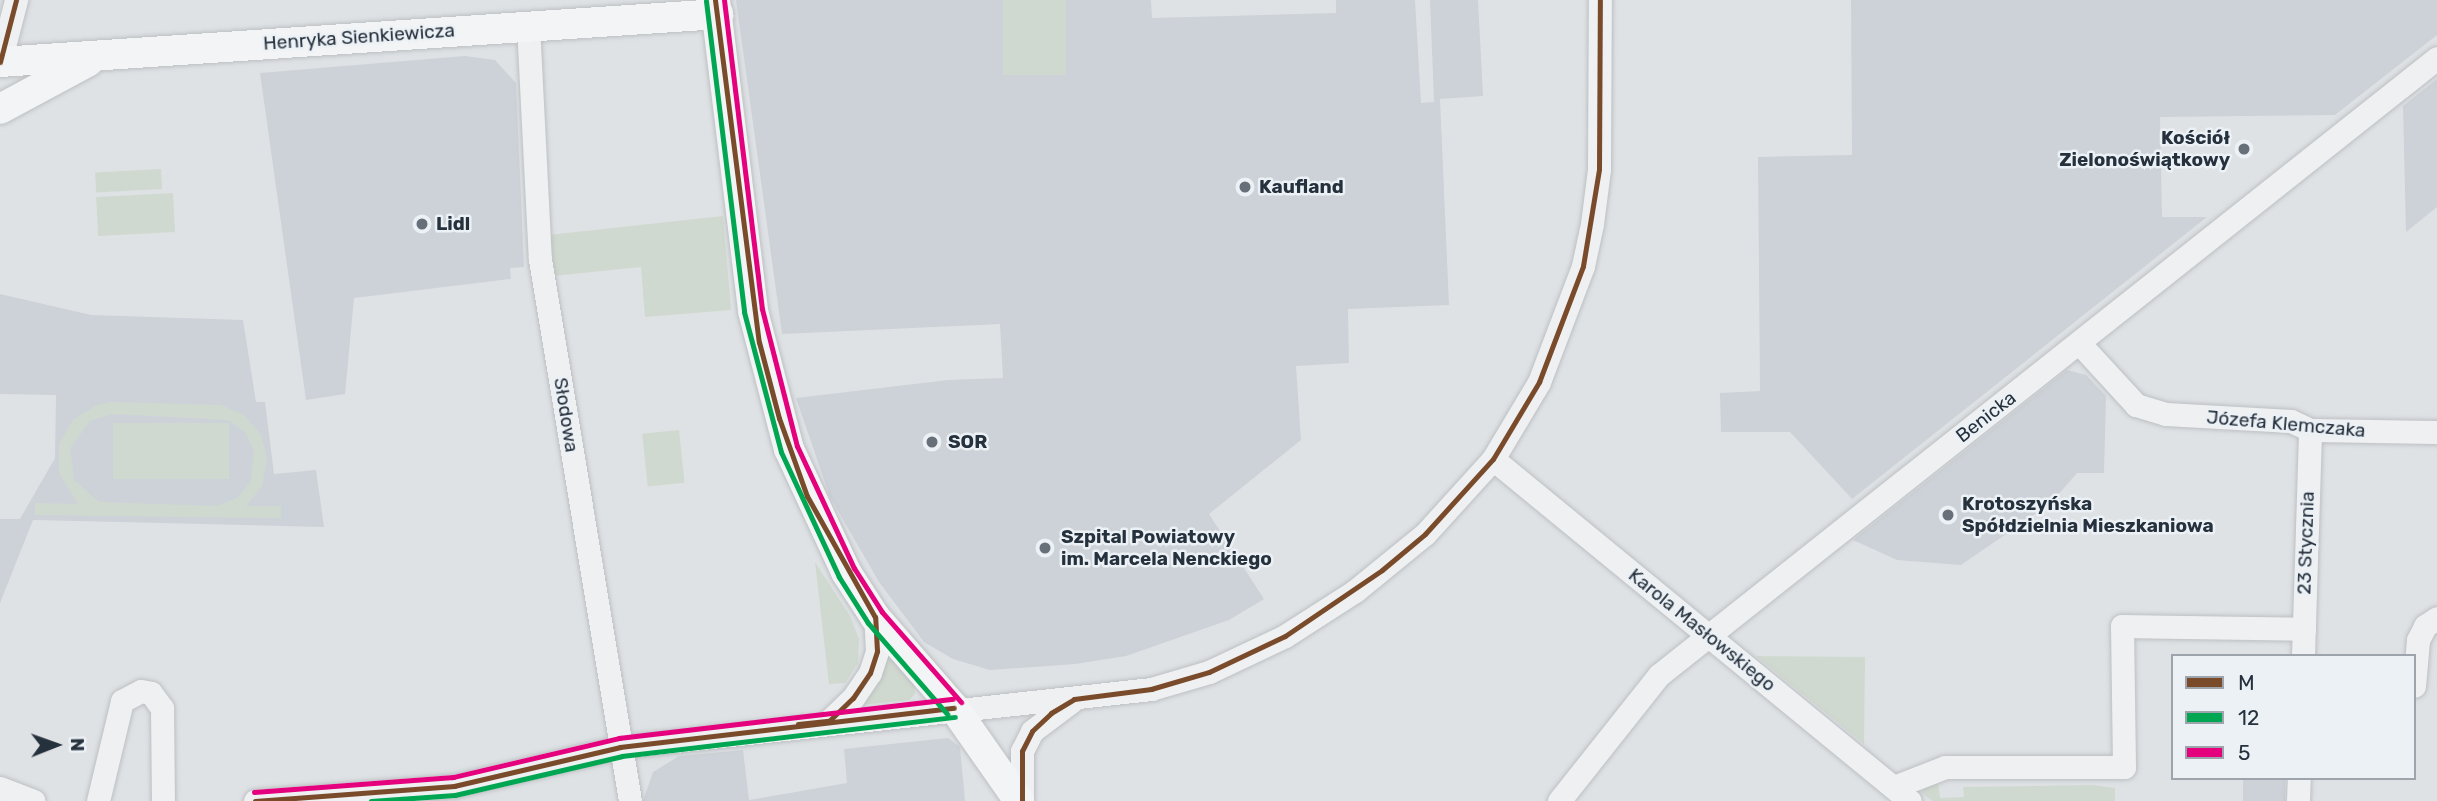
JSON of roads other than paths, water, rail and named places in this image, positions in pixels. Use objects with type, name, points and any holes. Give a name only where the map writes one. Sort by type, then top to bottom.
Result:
[{"type":"main road","name":"Henryka Sienkiewicza","points":[[0,62],[527,25],[716,7]]},
{"type":"main road","points":[[716,7],[759,342],[779,418],[807,496],[846,572],[875,617],[954,708],[1021,801]]},
{"type":"main road","points":[[0,108],[102,55]]},
{"type":"street","points":[[0,62],[16,0]]},
{"type":"street","points":[[255,801],[454,786],[620,747],[829,721],[1074,699],[1152,689],[1186,679],[1284,636],[1382,570],[1425,534],[1493,459],[1539,382],[1583,266],[1599,169],[1600,0]]},
{"type":"street","name":"Słodowa","points":[[527,25],[540,259],[629,801]]},
{"type":"street","name":"Benicka","points":[[1559,801],[1613,727],[1659,675],[2080,344],[2437,58]]},
{"type":"street","name":"Józefa Klemczaka","points":[[2080,344],[2136,405],[2166,414],[2291,421],[2310,430],[2437,432]]},
{"type":"street","name":"23 Stycznia","points":[[2303,654],[2310,430]]},
{"type":"street","name":"Karola Masłowskiego","points":[[1493,459],[1902,794]]},
{"type":"street","points":[[829,721],[853,698],[870,673],[877,651],[875,617]]},
{"type":"street","points":[[2416,663],[2418,640],[2425,626],[2437,618]]},
{"type":"street","points":[[1902,794],[1945,767],[2124,767],[2122,625],[2304,629]]},
{"type":"street","points":[[98,801],[122,701],[141,691],[151,693],[162,708],[163,801]]},
{"type":"street","points":[[1021,801],[1022,751],[1032,731],[1074,699]]},
{"type":"street","points":[[2298,801],[2299,780]]},
{"type":"street","points":[[0,788],[34,801]]},
{"type":"place","name":"Kościół Zielonoświątkowy","points":[[2244,149]]},
{"type":"place","name":"Kaufland","points":[[1245,187]]},
{"type":"place","name":"Lidl","points":[[422,224]]},
{"type":"place","name":"SOR","points":[[932,442]]},
{"type":"place","name":"Krotoszyńska Spółdzielnia Mieszkaniowa","points":[[1948,515]]},
{"type":"place","name":"Szpital Powiatowy im. Marcela Nenckiego","points":[[1045,548]]}]
